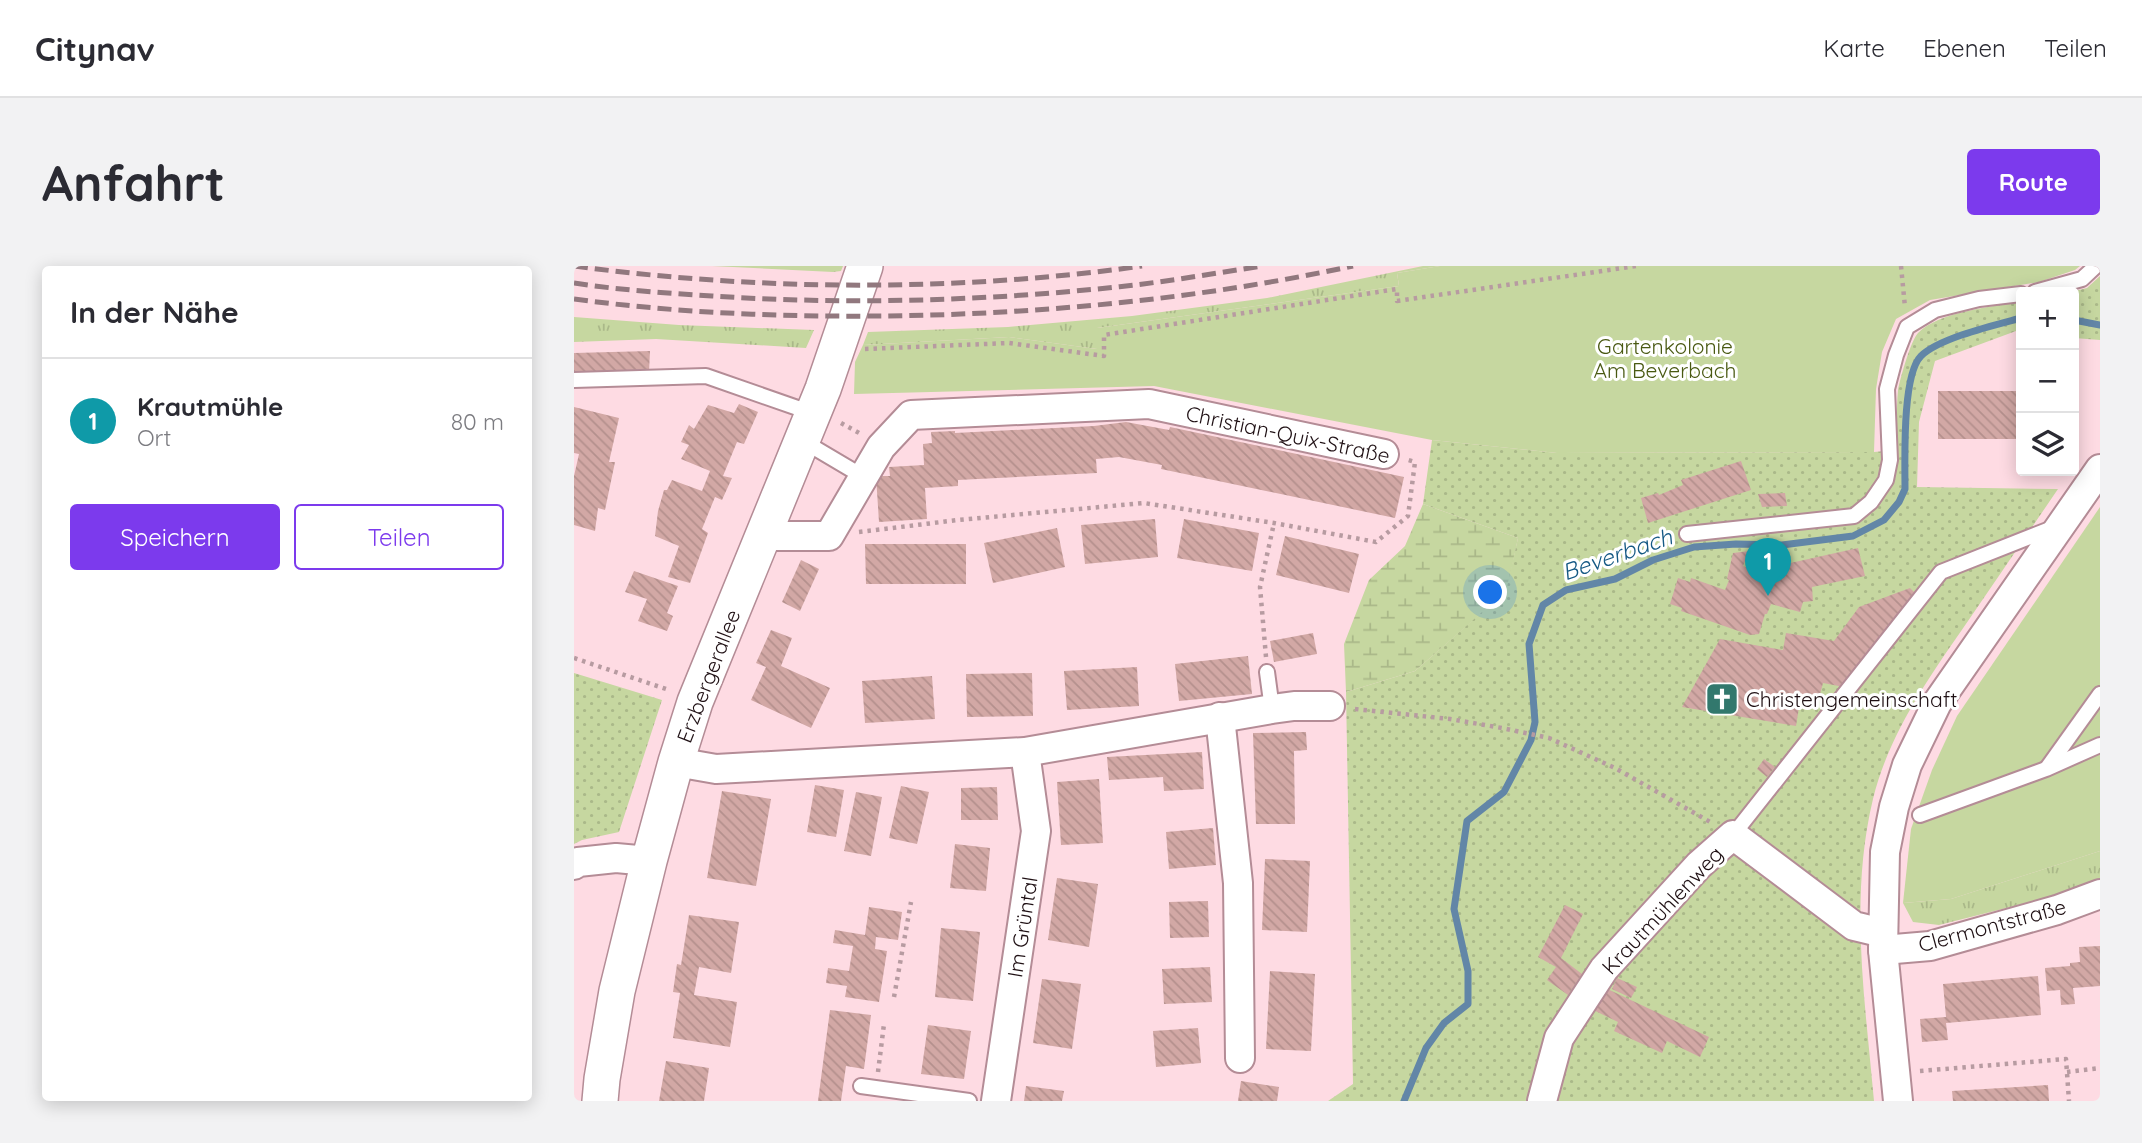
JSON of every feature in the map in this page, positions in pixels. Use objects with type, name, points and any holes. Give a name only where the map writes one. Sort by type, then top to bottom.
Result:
[{"type":"street","name":"Erzbergerallee","points":[[600,1101],[617,991],[649,861],[695,702],[808,427],[865,266]]},
{"type":"street","name":"Christian-Quix-Straße","points":[[829,536],[881,447],[911,415],[1149,404],[1384,454]]},
{"type":"street","points":[[1898,1101],[1883,942],[1885,852],[1894,807],[1907,765],[1937,703],[2100,469]]},
{"type":"street","points":[[762,536],[829,536]]},
{"type":"street","points":[[676,762],[716,769],[1025,752],[1272,709],[1330,706]]},
{"type":"street","points":[[1220,717],[1238,883],[1240,1058]]},
{"type":"street","name":"Im Grüntal","points":[[996,1101],[1036,831],[1025,752]]},
{"type":"street","name":"Krautmühlenweg","points":[[1542,1101],[1559,1038],[1604,969],[1699,865],[1733,835],[1854,926],[1883,942]]},
{"type":"street","points":[[574,864],[616,858],[649,861]]},
{"type":"street","name":"Clermontstraße","points":[[1883,942],[1930,946],[2057,910],[2100,894]]},
{"type":"lane","points":[[2053,287],[2082,279],[2096,266]]},
{"type":"lane","points":[[1687,534],[1854,516],[1871,502],[1886,480],[1890,460],[1888,388],[1896,355],[1907,327],[1935,310],[1979,299],[2016,295]]},
{"type":"lane","points":[[574,380],[706,376],[808,427],[852,470]]},
{"type":"lane","name":"Krautmühlenweg","points":[[1733,835],[1941,572],[2063,524]]},
{"type":"lane","points":[[1267,672],[1272,709]]},
{"type":"lane","points":[[2046,769],[2100,694]]},
{"type":"lane","points":[[1920,815],[2046,769],[2100,745]]},
{"type":"lane","points":[[860,1086],[969,1101]]},
{"type":"path","points":[[873,349],[1009,343],[1104,356],[1104,335],[1396,289],[1398,301],[1636,266]]},
{"type":"path","points":[[1901,266],[1907,327]]},
{"type":"path","name":"Christian-Quix-Straße","points":[[829,536],[958,520],[1144,503],[1376,542],[1408,516],[1415,462],[1384,454]]},
{"type":"path","points":[[1267,672],[1261,587],[1274,523]]},
{"type":"path","points":[[574,657],[659,685],[695,702]]},
{"type":"path","points":[[1330,706],[1450,719],[1549,738],[1615,768],[1733,835]]},
{"type":"path","points":[[894,997],[911,902]]},
{"type":"path","points":[[876,1088],[884,1024]]},
{"type":"path","points":[[1894,1073],[2066,1059],[2069,1101]]},
{"type":"path","points":[[2067,1072],[2100,1068]]},
{"type":"green space","points":[[712,266],[843,266],[841,271],[833,272]]},
{"type":"green space","points":[[1423,266],[1440,266],[1397,273],[1399,286],[1097,328],[1097,349],[1009,337],[863,345],[868,332],[1008,327],[1132,316],[1267,298]]},
{"type":"green space","name":"Gartenkolonie Am Beverbach","points":[[1440,266],[2080,266],[2039,282],[1930,300],[1896,319],[1882,352],[1876,389],[1874,452],[1557,453],[1432,440],[1154,386],[854,394],[855,362],[863,345],[1009,337],[1097,349],[1097,328],[1399,286],[1397,273]]},
{"type":"green space","points":[[2100,276],[2100,340],[2079,338],[2079,290],[2087,288]]},
{"type":"green space","points":[[2016,303],[2016,331],[1935,361],[1919,422],[1917,487],[2058,489],[1925,684],[1900,728],[1880,775],[1866,837],[1860,912],[1863,987],[1874,1101],[1328,1101],[1353,1084],[1346,692],[1415,671],[1506,591],[1518,538],[1423,504],[1432,440],[1557,453],[1895,450],[1898,390],[1915,337],[1939,320],[1982,308]]},
{"type":"green space","points":[[574,317],[679,325],[814,330],[806,348],[656,339],[574,342]]},
{"type":"green space","points":[[1423,504],[1518,538],[1507,591],[1415,671],[1346,692],[1344,644],[1369,580],[1405,546]]},
{"type":"green space","points":[[2100,507],[2100,851],[1951,899],[1903,903],[1911,829],[1932,770],[1957,716]]},
{"type":"green space","points":[[574,673],[662,700],[619,832],[574,844]]},
{"type":"green space","points":[[2100,851],[2100,880],[2078,890],[1939,925],[1913,922],[1903,903],[1951,899]]},
{"type":"building","points":[[650,351],[649,372],[574,378],[574,353]]},
{"type":"building","points":[[1938,391],[2016,391],[2016,439],[1938,439]]},
{"type":"building","points":[[739,404],[758,412],[744,444],[737,442],[723,476],[732,478],[722,500],[715,497],[702,529],[708,533],[690,583],[668,577],[679,546],[655,536],[664,490],[667,490],[672,480],[702,491],[710,471],[681,459],[689,445],[681,442],[689,425],[694,429],[708,405],[734,413]]},
{"type":"building","points":[[574,407],[619,418],[609,462],[615,462],[605,510],[598,508],[595,531],[574,525],[574,476],[579,454],[574,453]]},
{"type":"building","points":[[1126,422],[1169,430],[1170,427],[1404,477],[1395,518],[1161,469],[1162,465],[1119,457],[1096,459],[1097,473],[958,480],[958,486],[925,488],[927,519],[879,522],[876,476],[890,476],[889,467],[924,465],[923,444],[932,443],[931,432],[1094,426]]},
{"type":"building","points":[[1741,461],[1751,490],[1648,523],[1641,498],[1658,493],[1659,495],[1683,485],[1681,480]]},
{"type":"building","points":[[1785,493],[1787,506],[1762,507],[1758,494]]},
{"type":"building","points":[[1155,519],[1158,557],[1085,564],[1081,525]]},
{"type":"building","points":[[1184,519],[1259,533],[1252,571],[1177,558]]},
{"type":"building","points":[[1057,528],[1065,567],[993,583],[984,543]]},
{"type":"building","points":[[1285,536],[1359,554],[1349,593],[1276,575]]},
{"type":"building","points":[[865,544],[966,544],[966,584],[866,584]]},
{"type":"building","points":[[1858,548],[1865,576],[1812,587],[1813,601],[1803,602],[1800,612],[1771,604],[1759,634],[1750,635],[1681,611],[1682,608],[1670,604],[1678,578],[1690,582],[1691,578],[1725,590],[1733,553],[1749,551],[1743,566],[1767,576],[1769,572],[1781,578],[1786,564]]},
{"type":"building","points":[[801,560],[819,569],[800,611],[782,602]]},
{"type":"building","points":[[634,571],[678,586],[667,613],[673,616],[667,631],[638,621],[647,599],[625,592]]},
{"type":"building","points":[[1910,588],[1916,594],[1844,687],[1823,683],[1819,698],[1801,695],[1796,726],[1682,707],[1720,639],[1783,650],[1786,633],[1834,641],[1859,607]]},
{"type":"building","points":[[771,630],[792,638],[781,666],[830,688],[811,728],[751,700],[766,667],[756,663]]},
{"type":"building","points":[[1313,633],[1317,654],[1274,662],[1270,641]]},
{"type":"building","points":[[1248,656],[1252,694],[1179,701],[1175,664]]},
{"type":"building","points":[[1137,667],[1139,706],[1067,710],[1064,671]]},
{"type":"building","points":[[1032,673],[1033,716],[967,717],[966,674]]},
{"type":"building","points":[[932,676],[935,719],[865,723],[862,681]]},
{"type":"building","points":[[1306,732],[1307,750],[1294,751],[1295,824],[1256,824],[1253,733]]},
{"type":"building","points":[[1202,752],[1204,789],[1164,791],[1163,777],[1109,780],[1107,757]]},
{"type":"building","points":[[1764,759],[1775,767],[1767,777],[1757,769]]},
{"type":"building","points":[[1099,779],[1103,843],[1061,845],[1057,782]]},
{"type":"building","points":[[815,785],[844,790],[836,837],[807,832]]},
{"type":"building","points":[[901,786],[929,792],[917,844],[889,838]]},
{"type":"building","points":[[997,787],[998,820],[961,820],[961,788]]},
{"type":"building","points":[[722,791],[771,799],[756,886],[707,878]]},
{"type":"building","points":[[856,792],[882,797],[871,856],[844,851]]},
{"type":"building","points":[[1213,828],[1216,865],[1169,869],[1166,832]]},
{"type":"building","points":[[955,844],[990,848],[986,891],[950,888]]},
{"type":"building","points":[[1265,859],[1310,861],[1307,932],[1262,930]]},
{"type":"building","points":[[1057,878],[1098,884],[1089,947],[1048,940]]},
{"type":"building","points":[[1208,901],[1209,937],[1170,938],[1169,902]]},
{"type":"building","points":[[1565,905],[1583,914],[1561,958],[1582,974],[1568,995],[1547,980],[1556,967],[1538,957]]},
{"type":"building","points":[[869,907],[902,912],[898,940],[876,937],[875,949],[887,951],[879,1002],[845,997],[847,986],[826,983],[828,968],[849,971],[853,946],[833,943],[835,930],[865,935]]},
{"type":"building","points":[[689,915],[739,922],[731,973],[699,967],[694,995],[737,1002],[730,1047],[673,1038],[680,993],[673,992],[677,964],[681,965]]},
{"type":"building","points":[[941,928],[980,932],[973,1001],[935,997]]},
{"type":"building","points":[[2100,946],[2100,986],[2073,988],[2075,1004],[2061,1005],[2060,990],[2047,991],[2045,968],[2070,966],[2070,963],[2080,962],[2079,947]]},
{"type":"building","points":[[1210,967],[1212,1002],[1164,1004],[1162,969]]},
{"type":"building","points":[[1270,971],[1315,974],[1311,1051],[1266,1049]]},
{"type":"building","points":[[2038,976],[2041,1015],[1946,1023],[1948,1040],[1922,1042],[1920,1019],[1946,1017],[1943,984]]},
{"type":"building","points":[[1617,978],[1637,987],[1631,998],[1612,989]]},
{"type":"building","points":[[1042,979],[1081,984],[1072,1049],[1033,1043]]},
{"type":"building","points":[[1599,985],[1709,1037],[1700,1057],[1667,1041],[1662,1053],[1614,1031],[1618,1022],[1585,1006]]},
{"type":"building","points":[[830,1010],[871,1015],[864,1069],[846,1066],[841,1101],[818,1101]]},
{"type":"building","points":[[928,1025],[971,1031],[964,1079],[921,1074]]},
{"type":"building","points":[[1198,1028],[1201,1063],[1156,1067],[1153,1031]]},
{"type":"building","points":[[666,1061],[709,1068],[704,1101],[659,1101]]},
{"type":"building","points":[[1241,1081],[1279,1087],[1277,1101],[1238,1101]]},
{"type":"building","points":[[2048,1085],[2049,1101],[1953,1101],[1952,1091]]},
{"type":"building","points":[[1026,1086],[1064,1091],[1062,1101],[1024,1101]]},
{"type":"waterway","name":"Beverbach","points":[[1404,1101],[1426,1048],[1444,1023],[1468,1004],[1468,971],[1454,909],[1467,821],[1504,792],[1531,740],[1535,722],[1529,644],[1543,605],[1566,590],[1615,579],[1653,560],[1694,547],[1782,545],[1853,536],[1884,520],[1899,502],[1905,489],[1905,439],[1910,381],[1921,356],[1941,343],[2016,319]]},
{"type":"waterway","name":"Beverbach","points":[[2079,321],[2100,325]]},
{"type":"railway","points":[[574,266],[715,280],[858,285],[1002,280],[1142,266]]},
{"type":"railway","points":[[574,283],[643,291],[763,299],[919,300],[1126,286],[1262,266]]},
{"type":"railway","points":[[574,299],[652,308],[769,315],[945,315],[1121,303],[1295,278],[1353,266]]},
{"type":"place","name":"Krautmühle","points":[[1768,596]]},
{"type":"place","name":"Christengemeinschaft","points":[[1722,699]]}]
